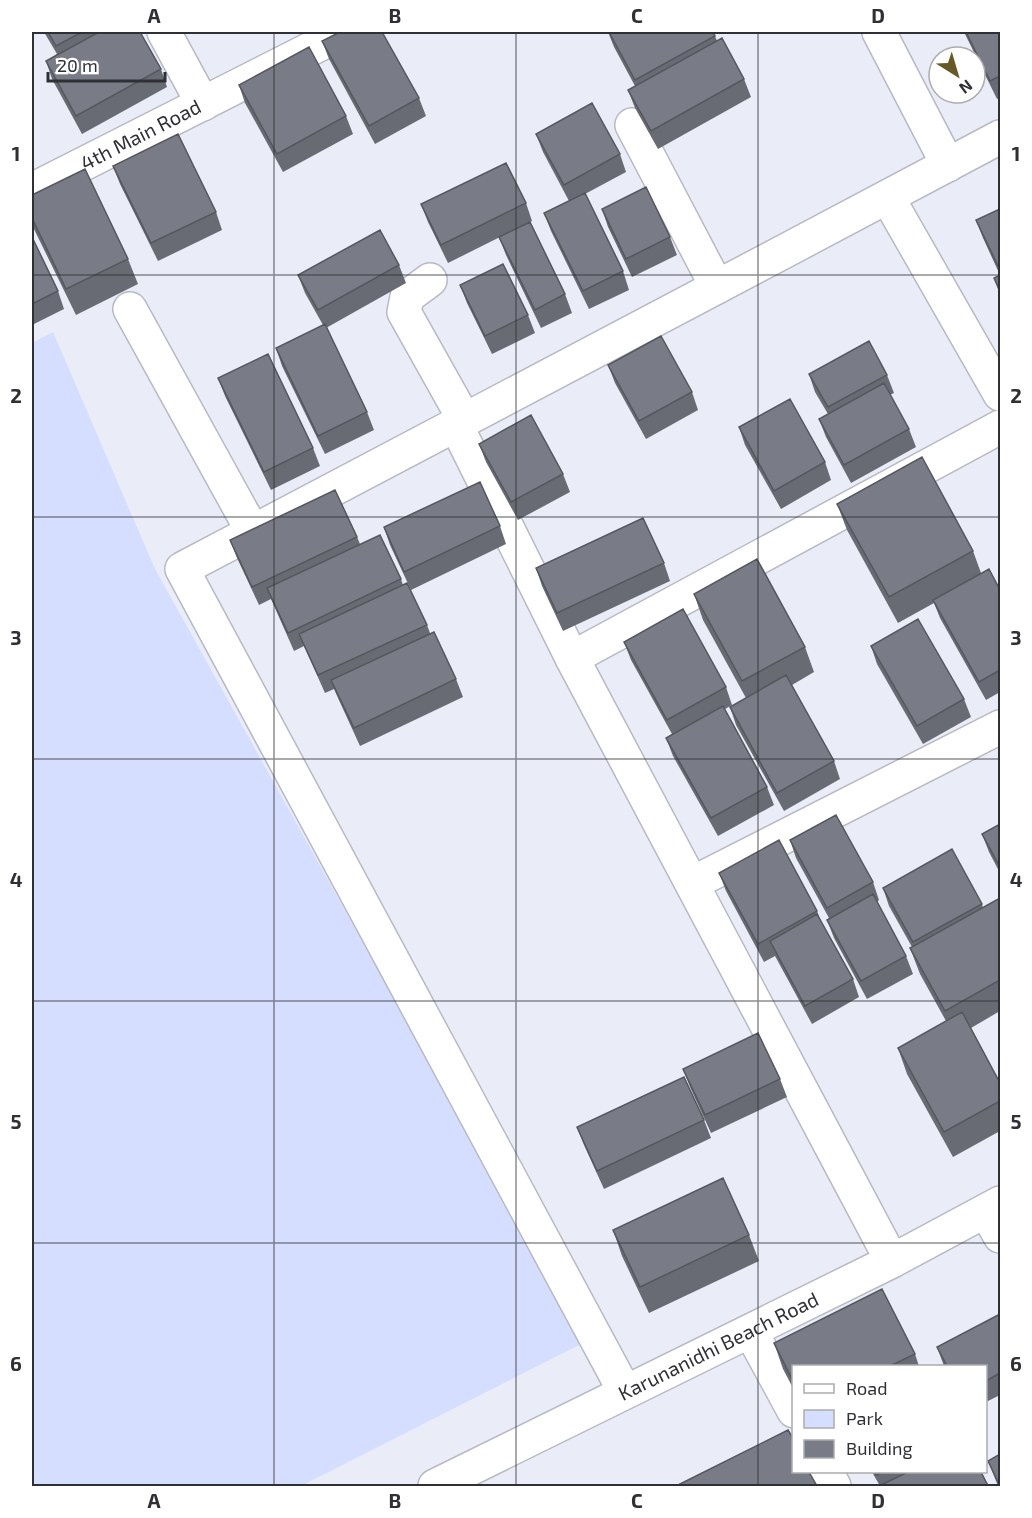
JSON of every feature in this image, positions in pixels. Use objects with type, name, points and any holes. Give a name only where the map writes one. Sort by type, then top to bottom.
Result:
[{"type":"street","points":[[164,32],[202,104]]},
{"type":"street","name":"4th Main Road","points":[[32,190],[344,32]]},
{"type":"street","points":[[879,32],[948,165]]},
{"type":"street","points":[[632,125],[717,287]]},
{"type":"street","points":[[625,1392],[182,570],[1000,137]]},
{"type":"street","points":[[888,198],[1000,394]]},
{"type":"street","points":[[430,280],[407,297],[404,312],[460,421],[572,658],[892,1262]]},
{"type":"street","points":[[130,309],[253,532]]},
{"type":"street","points":[[572,658],[1000,427]]},
{"type":"street","points":[[693,883],[1000,727]]},
{"type":"street","name":"Karunanidhi Beach Road","points":[[435,1486],[892,1262],[996,1217]]},
{"type":"street","points":[[751,1332],[792,1407]]},
{"type":"green space","points":[[53,332],[155,569],[585,1342],[301,1486],[32,1486],[32,343]]},
{"type":"building","points":[[48,32],[82,32],[56,46]]},
{"type":"building","points":[[99,32],[140,32],[161,69],[76,116],[46,61]]},
{"type":"building","points":[[340,32],[382,32],[419,98],[369,126],[322,41]]},
{"type":"building","points":[[609,32],[713,32],[715,36],[635,80]]},
{"type":"building","points":[[966,32],[1000,32],[1000,76],[990,81],[987,75],[987,45],[972,45]]},
{"type":"building","points":[[722,38],[744,79],[651,131],[628,90]]},
{"type":"building","points":[[309,47],[346,116],[277,154],[239,85]]},
{"type":"building","points":[[592,103],[620,154],[564,185],[536,134]]},
{"type":"building","points":[[178,134],[216,212],[151,243],[113,166]]},
{"type":"building","points":[[506,163],[526,203],[441,245],[421,204]]},
{"type":"building","points":[[85,169],[128,259],[66,289],[32,218],[32,195]]},
{"type":"building","points":[[646,187],[670,237],[626,259],[602,209]]},
{"type":"building","points":[[585,193],[623,271],[583,291],[544,213]]},
{"type":"building","points":[[1000,209],[1000,265],[998,266],[976,220]]},
{"type":"building","points":[[530,222],[565,294],[535,310],[499,237]]},
{"type":"building","points":[[380,230],[399,265],[318,310],[298,275]]},
{"type":"building","points":[[32,237],[58,291],[32,304]]},
{"type":"building","points":[[503,264],[528,315],[485,336],[460,285]]},
{"type":"building","points":[[1000,275],[1000,291],[994,278]]},
{"type":"building","points":[[325,324],[367,412],[318,436],[276,348]]},
{"type":"building","points":[[661,336],[692,392],[639,421],[608,365]]},
{"type":"building","points":[[869,341],[887,375],[828,407],[809,374]]},
{"type":"building","points":[[268,354],[313,448],[264,472],[218,378]]},
{"type":"building","points":[[884,383],[909,429],[844,465],[819,419]]},
{"type":"building","points":[[790,399],[825,462],[774,491],[739,427]]},
{"type":"building","points":[[531,415],[563,474],[511,502],[479,444]]},
{"type":"building","points":[[922,457],[973,551],[889,597],[837,504]]},
{"type":"building","points":[[480,482],[500,526],[404,572],[384,527]]},
{"type":"building","points":[[335,490],[357,537],[252,587],[230,540]]},
{"type":"building","points":[[643,518],[664,563],[557,613],[536,568]]},
{"type":"building","points":[[380,535],[401,579],[288,633],[267,588]]},
{"type":"building","points":[[757,559],[805,647],[742,681],[694,594]]},
{"type":"building","points":[[989,569],[1000,590],[1000,670],[979,682],[933,600]]},
{"type":"building","points":[[407,583],[427,625],[318,675],[299,634]]},
{"type":"building","points":[[683,609],[726,687],[667,720],[624,642]]},
{"type":"building","points":[[918,619],[964,699],[917,726],[871,646]]},
{"type":"building","points":[[434,632],[456,679],[354,728],[331,680]]},
{"type":"building","points":[[786,675],[834,761],[777,793],[730,707]]},
{"type":"building","points":[[723,706],[767,787],[711,818],[666,738]]},
{"type":"building","points":[[836,815],[873,882],[827,908],[790,840]]},
{"type":"building","points":[[1000,824],[1000,867],[982,834]]},
{"type":"building","points":[[779,840],[817,911],[758,944],[719,873]]},
{"type":"building","points":[[952,849],[982,904],[913,942],[883,888]]},
{"type":"building","points":[[873,894],[906,956],[861,981],[827,920]]},
{"type":"building","points":[[1000,898],[1000,980],[945,1011],[910,948]]},
{"type":"building","points":[[817,914],[853,979],[805,1006],[770,941]]},
{"type":"building","points":[[962,1012],[1000,1083],[1000,1101],[944,1132],[898,1048]]},
{"type":"building","points":[[758,1033],[780,1079],[705,1115],[683,1069]]},
{"type":"building","points":[[684,1077],[704,1120],[597,1171],[577,1127]]},
{"type":"building","points":[[723,1178],[749,1235],[640,1287],[613,1230]]},
{"type":"building","points":[[882,1289],[915,1354],[892,1365],[792,1365],[792,1379],[774,1343]]},
{"type":"building","points":[[1000,1314],[1000,1373],[987,1380],[987,1365],[946,1365],[937,1347]]},
{"type":"building","points":[[788,1430],[792,1437],[792,1473],[810,1473],[817,1486],[676,1486]]},
{"type":"building","points":[[1000,1454],[1000,1486],[988,1461]]},
{"type":"building","points":[[906,1473],[982,1473],[988,1486],[882,1486]]}]
